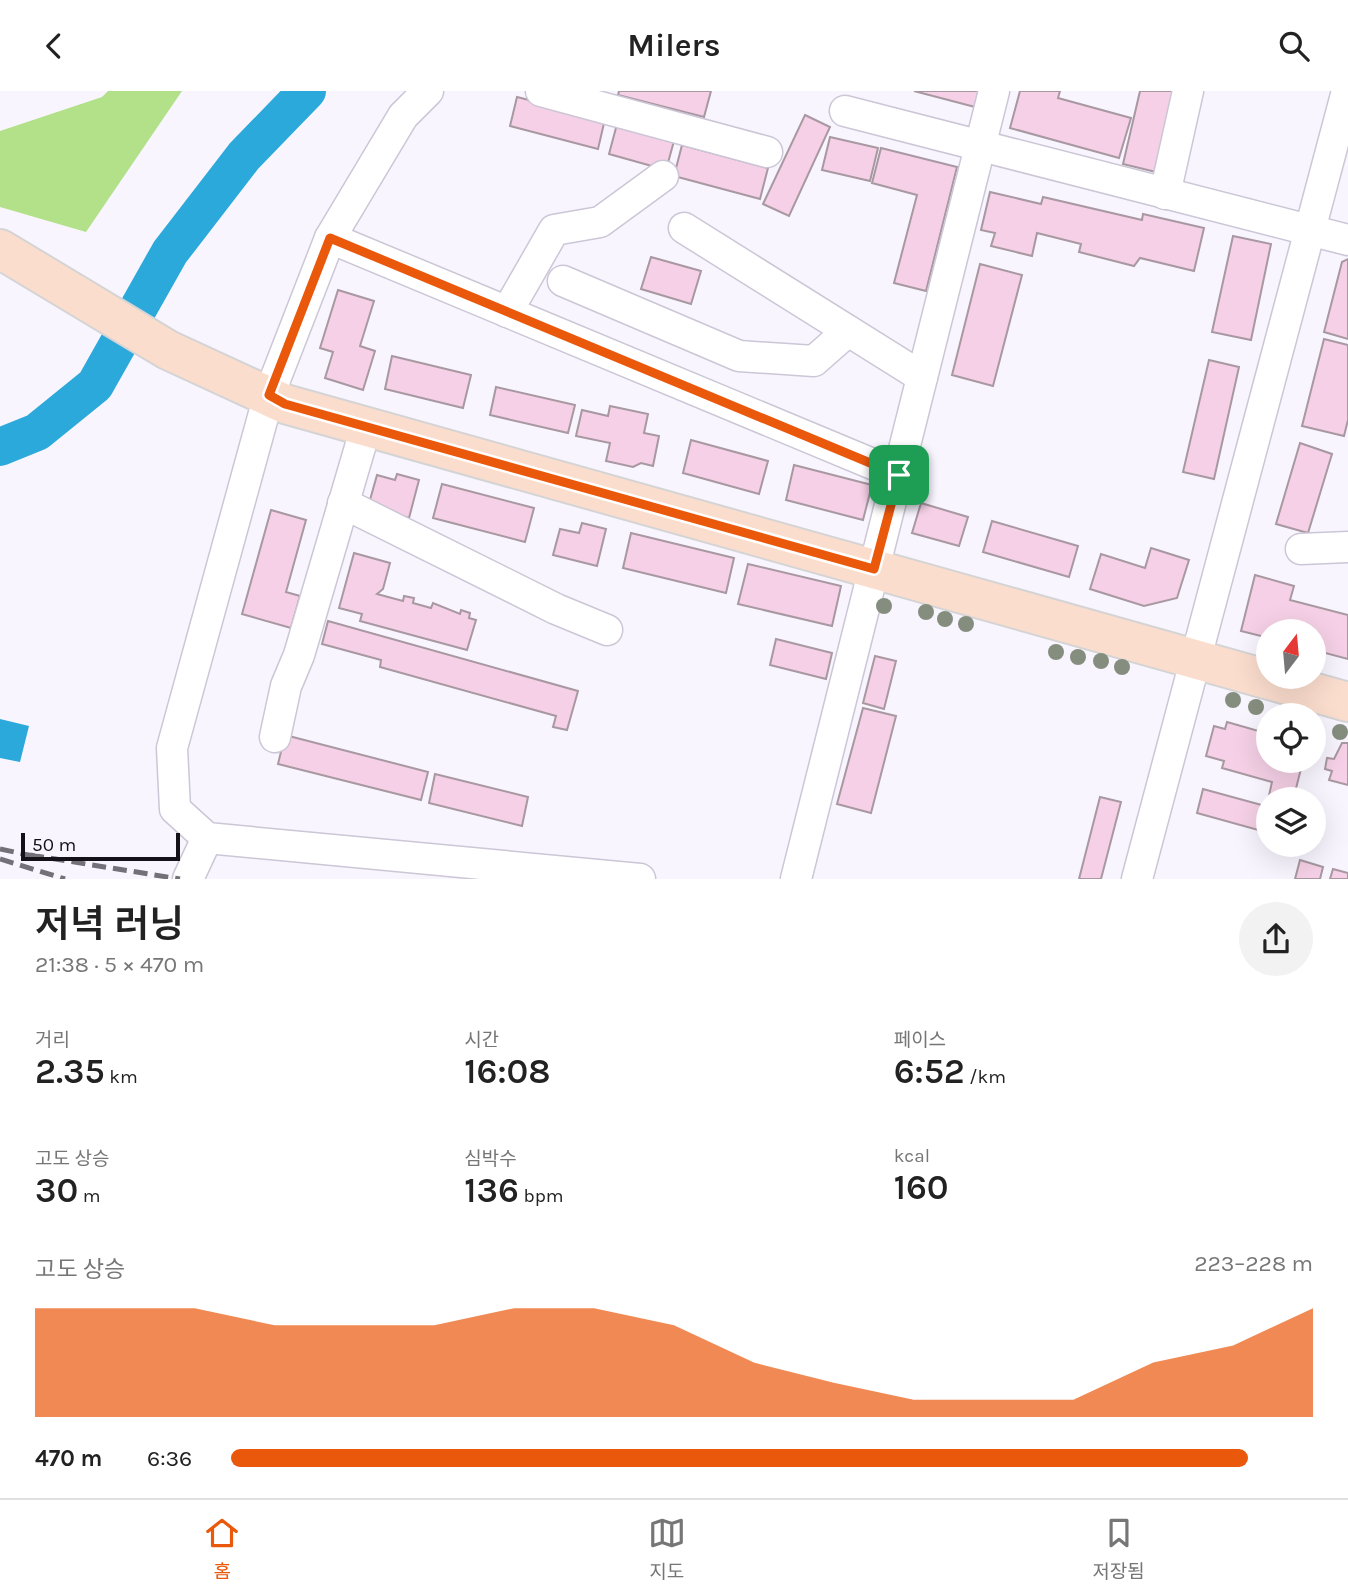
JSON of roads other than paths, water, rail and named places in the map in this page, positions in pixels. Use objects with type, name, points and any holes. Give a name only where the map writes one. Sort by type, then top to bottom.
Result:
[{"type":"main road","points":[[0,249],[168,350],[285,404],[1348,702]]},
{"type":"street","points":[[428,91],[403,116],[330,238],[269,395],[172,748],[175,809],[207,838],[640,879]]},
{"type":"street","points":[[541,91],[767,152]]},
{"type":"street","points":[[796,879],[994,91]]},
{"type":"street","points":[[1165,194],[1188,91]]},
{"type":"street","points":[[1137,879],[1347,91]]},
{"type":"street","points":[[845,111],[1348,240]]},
{"type":"street","points":[[507,312],[554,230],[600,222],[663,176]]},
{"type":"street","points":[[684,228],[922,377]]},
{"type":"street","points":[[330,238],[899,475]]},
{"type":"street","points":[[563,281],[739,356],[814,361],[848,331]]},
{"type":"street","points":[[275,737],[286,686],[299,655],[366,427]]},
{"type":"street","points":[[343,503],[556,609],[607,630]]},
{"type":"street","points":[[1301,549],[1348,547]]},
{"type":"street","points":[[188,879],[207,838]]},
{"type":"water","points":[[0,719],[29,726],[20,762],[0,758]]},
{"type":"waterway","points":[[0,447],[37,432],[95,385],[170,252],[244,156],[307,91]]},
{"type":"railway","points":[[0,849],[38,857]]},
{"type":"railway","points":[[30,855],[180,879]]},
{"type":"railway","points":[[0,859],[65,879]]}]
